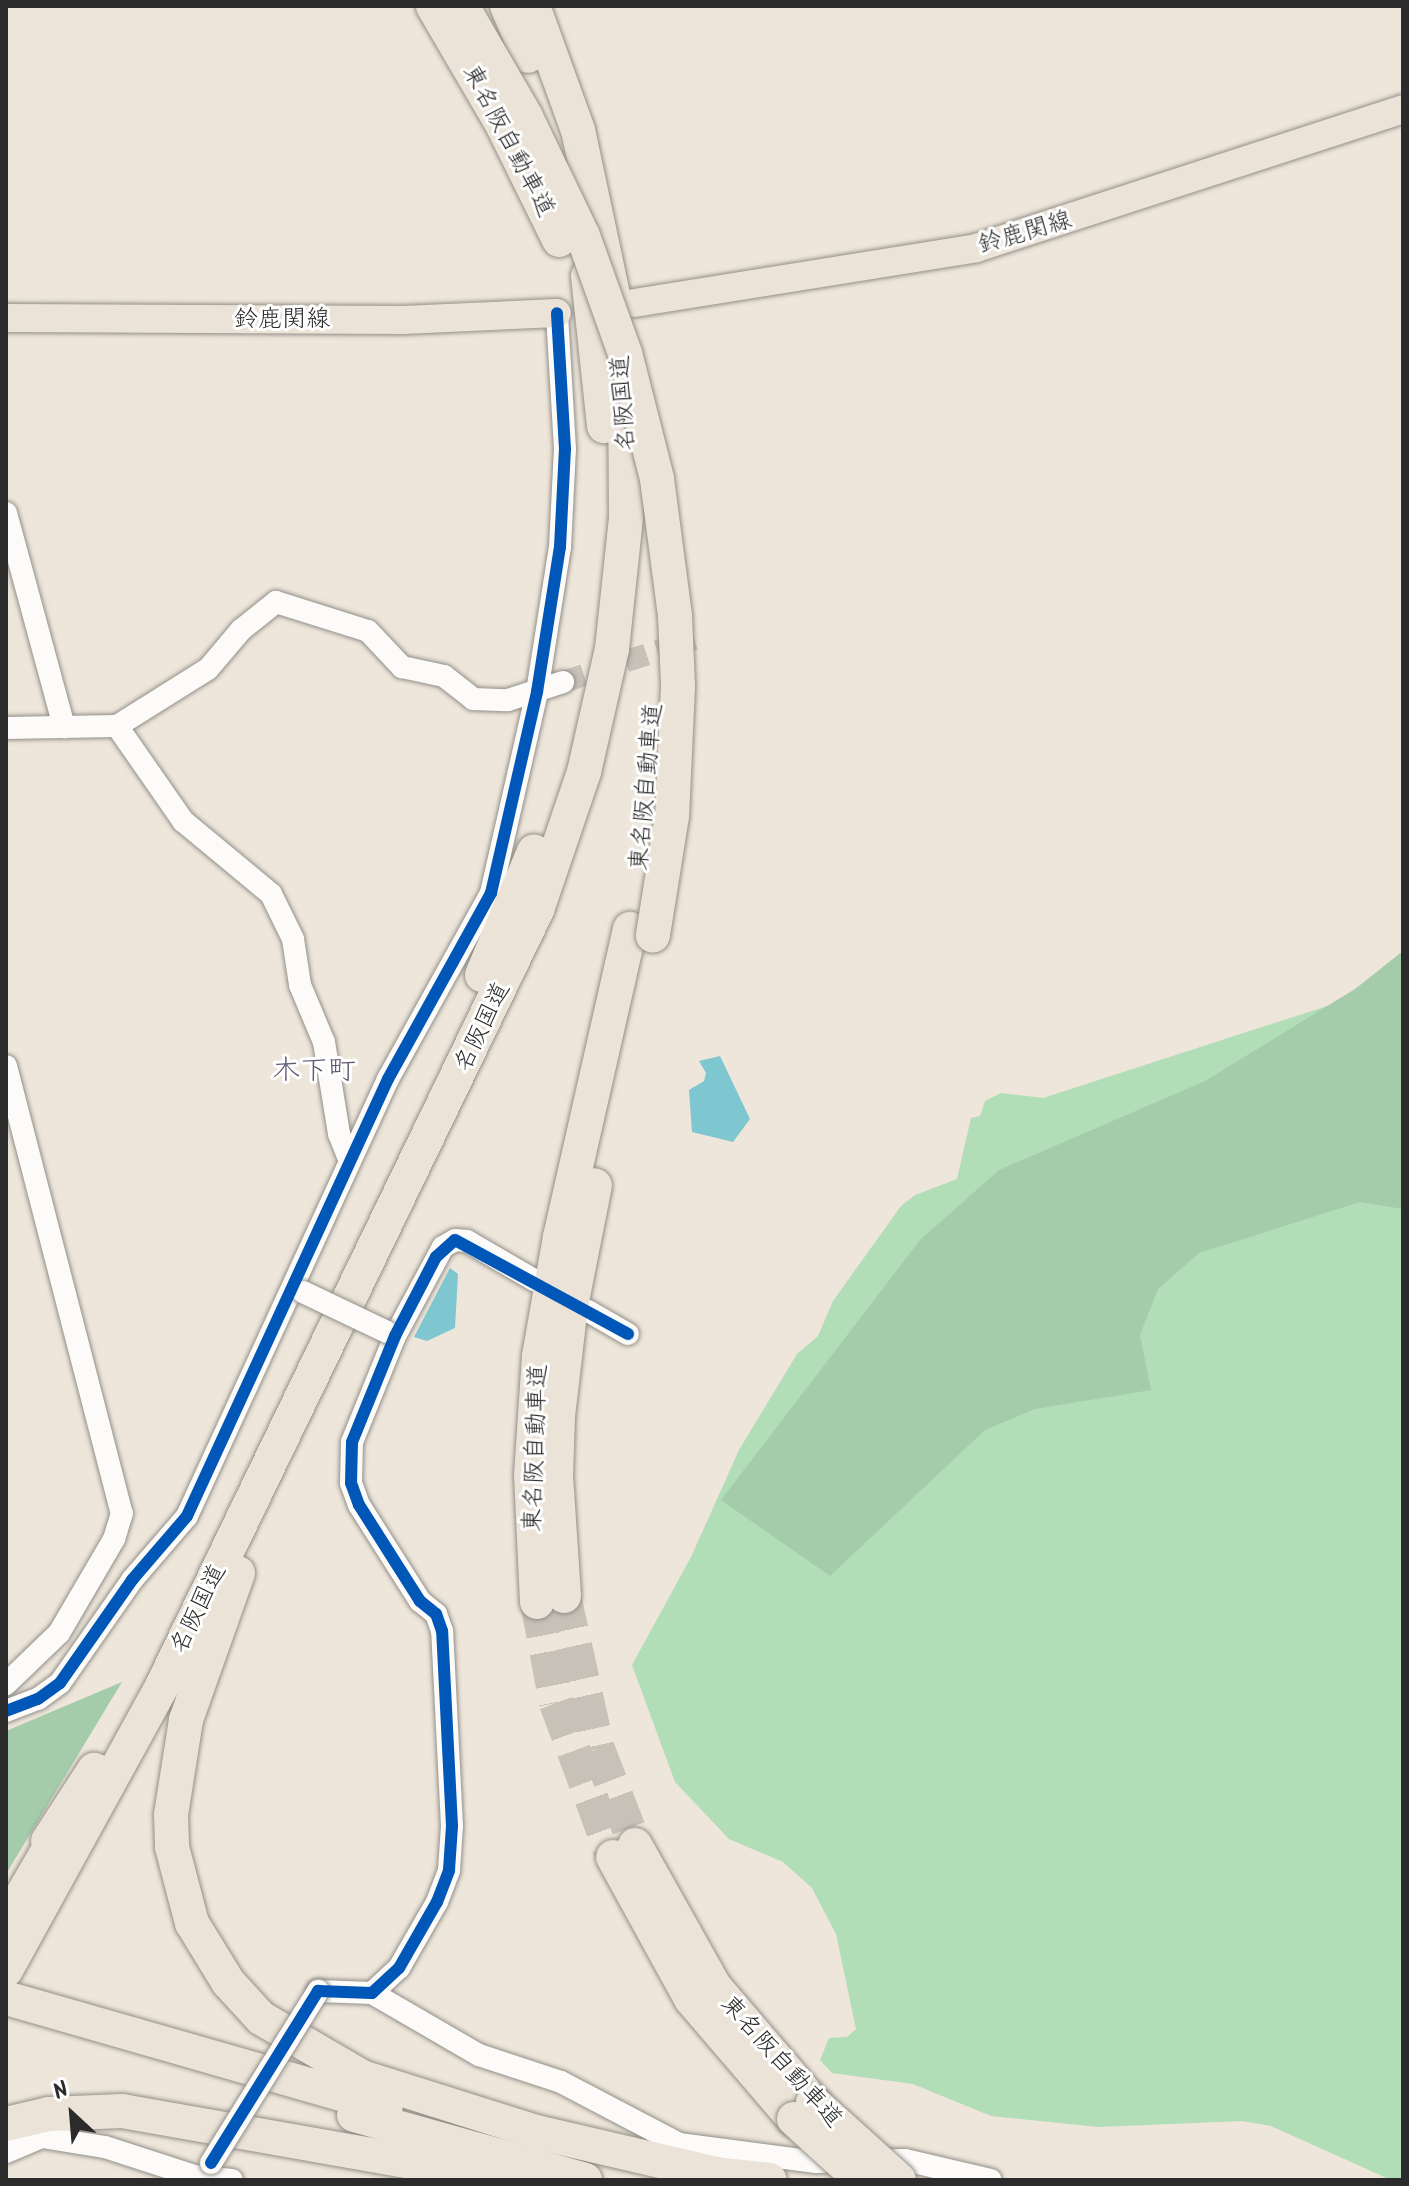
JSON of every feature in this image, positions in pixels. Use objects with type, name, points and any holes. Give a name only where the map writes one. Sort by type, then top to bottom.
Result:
[{"type":"highway","name":"東名阪自動車道","points":[[433,6],[503,126],[559,240],[605,365],[631,465],[652,619],[655,683],[642,932]]},
{"type":"highway","name":"東名阪自動車道","points":[[462,6],[526,117],[583,236],[625,353],[657,479],[675,616],[678,686],[672,816],[642,932],[563,1360],[551,1599]]},
{"type":"highway","name":"名阪国道","points":[[6,1923],[94,1770],[486,966],[541,832],[578,703],[604,519],[603,387],[572,195],[535,74],[507,6]]},
{"type":"highway","name":"名阪国道","points":[[6,1970],[113,1781],[304,1393],[537,910],[584,772],[612,649],[628,446],[616,313],[578,130],[533,6]]},
{"type":"highway","points":[[304,1393],[220,1622],[174,1771],[172,1847],[192,1923],[228,1982],[261,2018],[362,2077],[536,2132],[725,2176]]},
{"type":"highway","points":[[6,1909],[94,1770]]},
{"type":"highway","name":"東名阪自動車道","points":[[624,1851],[714,1986],[804,2111],[861,2180]]},
{"type":"highway","points":[[6,1998],[503,2138],[725,2176],[770,2180]]},
{"type":"highway","points":[[6,2018],[585,2180]]},
{"type":"highway","points":[[6,2124],[49,2114],[122,2111],[514,2180]]},
{"type":"highway","name":"東名阪自動車道","points":[[804,2111],[901,2169]]},
{"type":"main road","name":"鈴鹿関線","points":[[634,303],[976,248],[1403,109]]},
{"type":"main road","name":"鈴鹿関線","points":[[6,318],[446,320],[557,313]]},
{"type":"street","points":[[6,1709],[38,1699],[60,1683],[132,1580],[187,1516],[298,1290],[349,1159],[491,893],[537,692],[560,547],[565,449],[557,313]]},
{"type":"street","points":[[6,513],[64,727]]},
{"type":"street","points":[[6,728],[117,726],[208,669],[241,630],[276,602],[368,631],[402,667],[444,676],[473,699],[497,701],[537,692],[563,682]]},
{"type":"street","points":[[117,726],[183,821],[271,894],[293,939],[300,985],[324,1042],[339,1134],[349,1159]]},
{"type":"street","points":[[6,1066],[122,1513],[114,1539],[59,1633],[6,1684]]},
{"type":"street","points":[[372,1993],[399,1968],[437,1902],[449,1870],[452,1826],[442,1631],[436,1614],[420,1601],[359,1505],[351,1483],[352,1442],[391,1334],[436,1257],[455,1240],[534,1280]]},
{"type":"street","points":[[298,1290],[391,1334]]},
{"type":"street","points":[[588,1311],[628,1334]]},
{"type":"street","points":[[211,2163],[318,1991],[372,1993],[479,2055],[561,2082],[679,2144],[991,2180]]},
{"type":"street","points":[[6,2152],[42,2137],[105,2147],[194,2176],[232,2180]]},
{"type":"green space","points":[[1403,951],[1403,1209],[1360,1202],[1199,1253],[1158,1289],[1140,1335],[1151,1390],[1035,1409],[985,1430],[830,1576],[721,1500],[920,1240],[999,1170],[1205,1081],[1355,989]]},
{"type":"green space","points":[[1403,990],[1403,2180],[1391,2180],[1271,2126],[1242,2121],[1098,2127],[991,2116],[913,2084],[832,2073],[820,2060],[829,2038],[847,2037],[856,2029],[836,1934],[812,1888],[783,1862],[729,1839],[675,1782],[632,1665],[691,1557],[739,1450],[797,1354],[818,1336],[833,1301],[901,1206],[915,1195],[957,1179],[971,1118],[980,1116],[985,1101],[1001,1093],[1043,1098],[1358,996]]},
{"type":"green space","points":[[122,1682],[6,1874],[6,1731]]},
{"type":"water","points":[[720,1056],[750,1119],[733,1142],[692,1132],[689,1090],[704,1081],[706,1073],[699,1061]]},
{"type":"water","points":[[450,1268],[458,1274],[455,1328],[427,1341],[414,1337]]},
{"type":"tunnel","points":[[563,682],[694,639]]},
{"type":"tunnel","points":[[564,1596],[598,1749],[635,1845]]},
{"type":"tunnel","points":[[537,1602],[556,1703],[613,1857]]},
{"type":"cycle path","points":[[6,1711],[38,1699],[60,1683],[132,1580],[187,1516],[388,1079],[491,893],[537,692],[560,547],[565,449],[557,313]]},
{"type":"cycle path","points":[[211,2163],[318,1991],[372,1993],[399,1968],[437,1902],[449,1870],[452,1826],[442,1631],[436,1614],[420,1601],[359,1505],[351,1483],[352,1442],[395,1336],[436,1257],[455,1240],[628,1334]]},
{"type":"district","name":"木下町","points":[[314,1072]]}]
